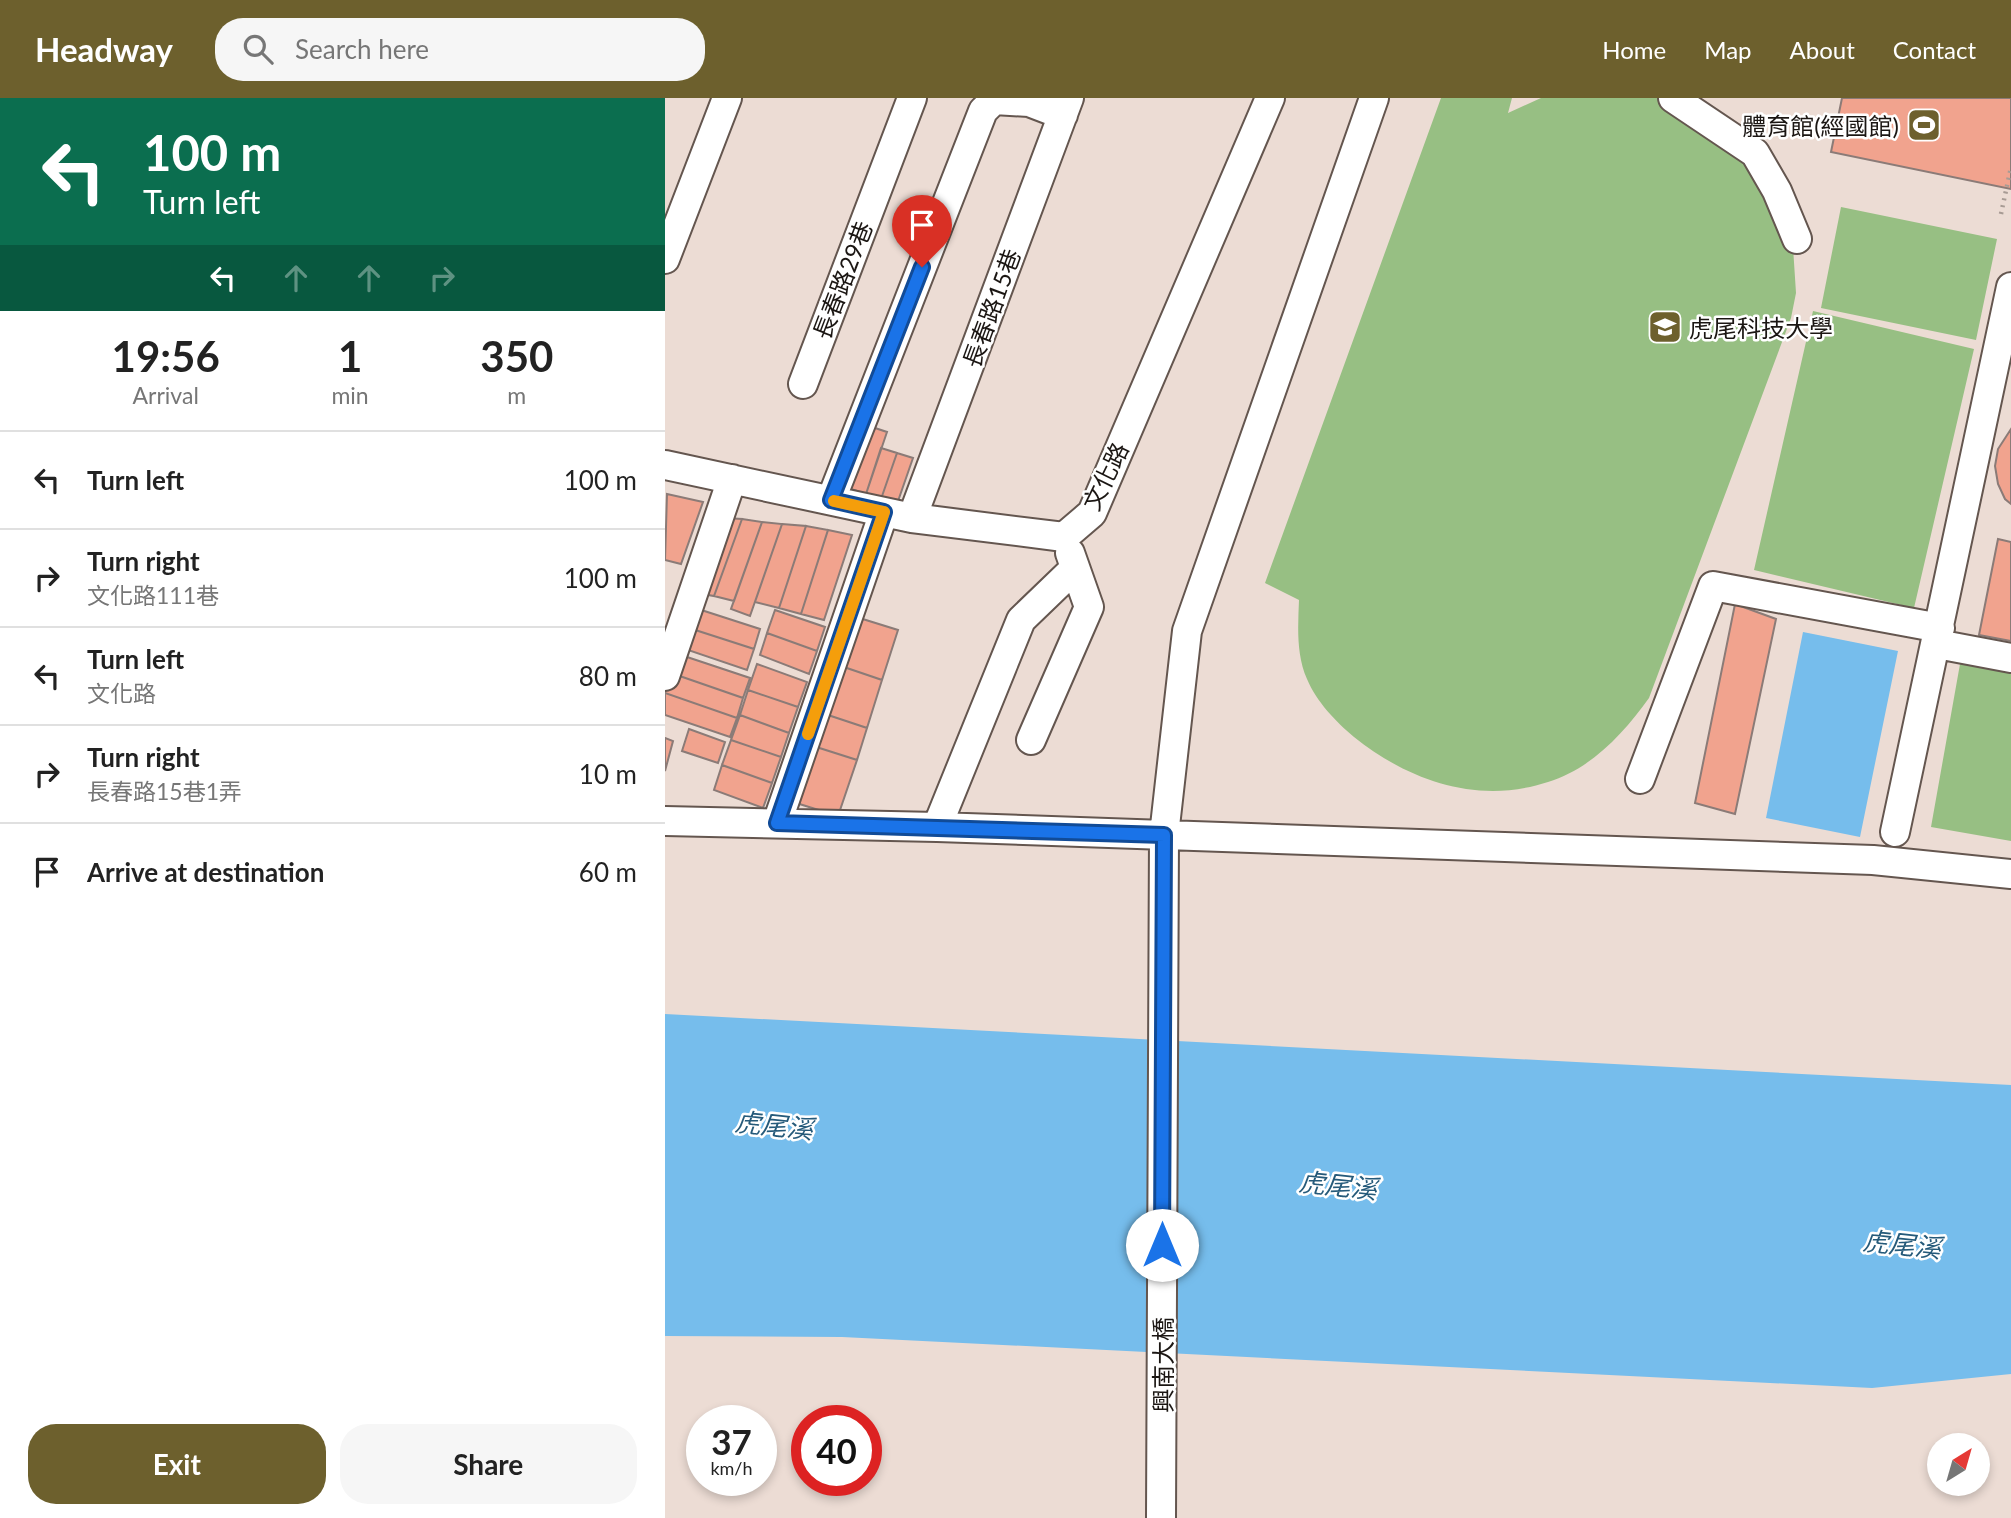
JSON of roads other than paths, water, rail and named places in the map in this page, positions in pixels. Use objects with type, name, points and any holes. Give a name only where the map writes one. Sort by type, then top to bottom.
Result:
[{"type":"street","points":[[665,258],[727,98]]},
{"type":"street","name":"長春路29巷","points":[[803,384],[912,98]]},
{"type":"street","name":"文化路","points":[[1064,537],[1092,513],[1270,98]]},
{"type":"street","points":[[1164,835],[1187,631],[1374,98]]},
{"type":"street","points":[[1674,98],[1755,153],[1777,191],[1797,239]]},
{"type":"street","points":[[831,500],[983,111],[994,100],[1066,106]]},
{"type":"street","name":"長春路15巷","points":[[912,518],[1066,106]]},
{"type":"street","points":[[1895,832],[2003,359],[2011,287]]},
{"type":"street","points":[[665,465],[912,518],[1064,537],[1090,607],[1031,740]]},
{"type":"street","points":[[665,676],[732,479]]},
{"type":"street","points":[[777,823],[884,512]]},
{"type":"street","points":[[937,827],[1021,620],[1075,568]]},
{"type":"street","points":[[1640,779],[1713,586],[1938,636],[2011,658]]},
{"type":"street","points":[[665,821],[937,827],[1873,860],[2011,874]]},
{"type":"street","name":"興南大橋","points":[[1161,1518],[1164,835]]},
{"type":"water","points":[[1803,632],[1898,651],[1860,837],[1766,818]]},
{"type":"water","name":"虎尾溪","points":[[665,1014],[2011,1085],[2011,1374],[1872,1388],[842,1337],[665,1336]]},
{"type":"place","name":"體育館(經國館)","points":[[1924,125]]},
{"type":"place","name":"虎尾科技大學","points":[[1665,327]]}]
